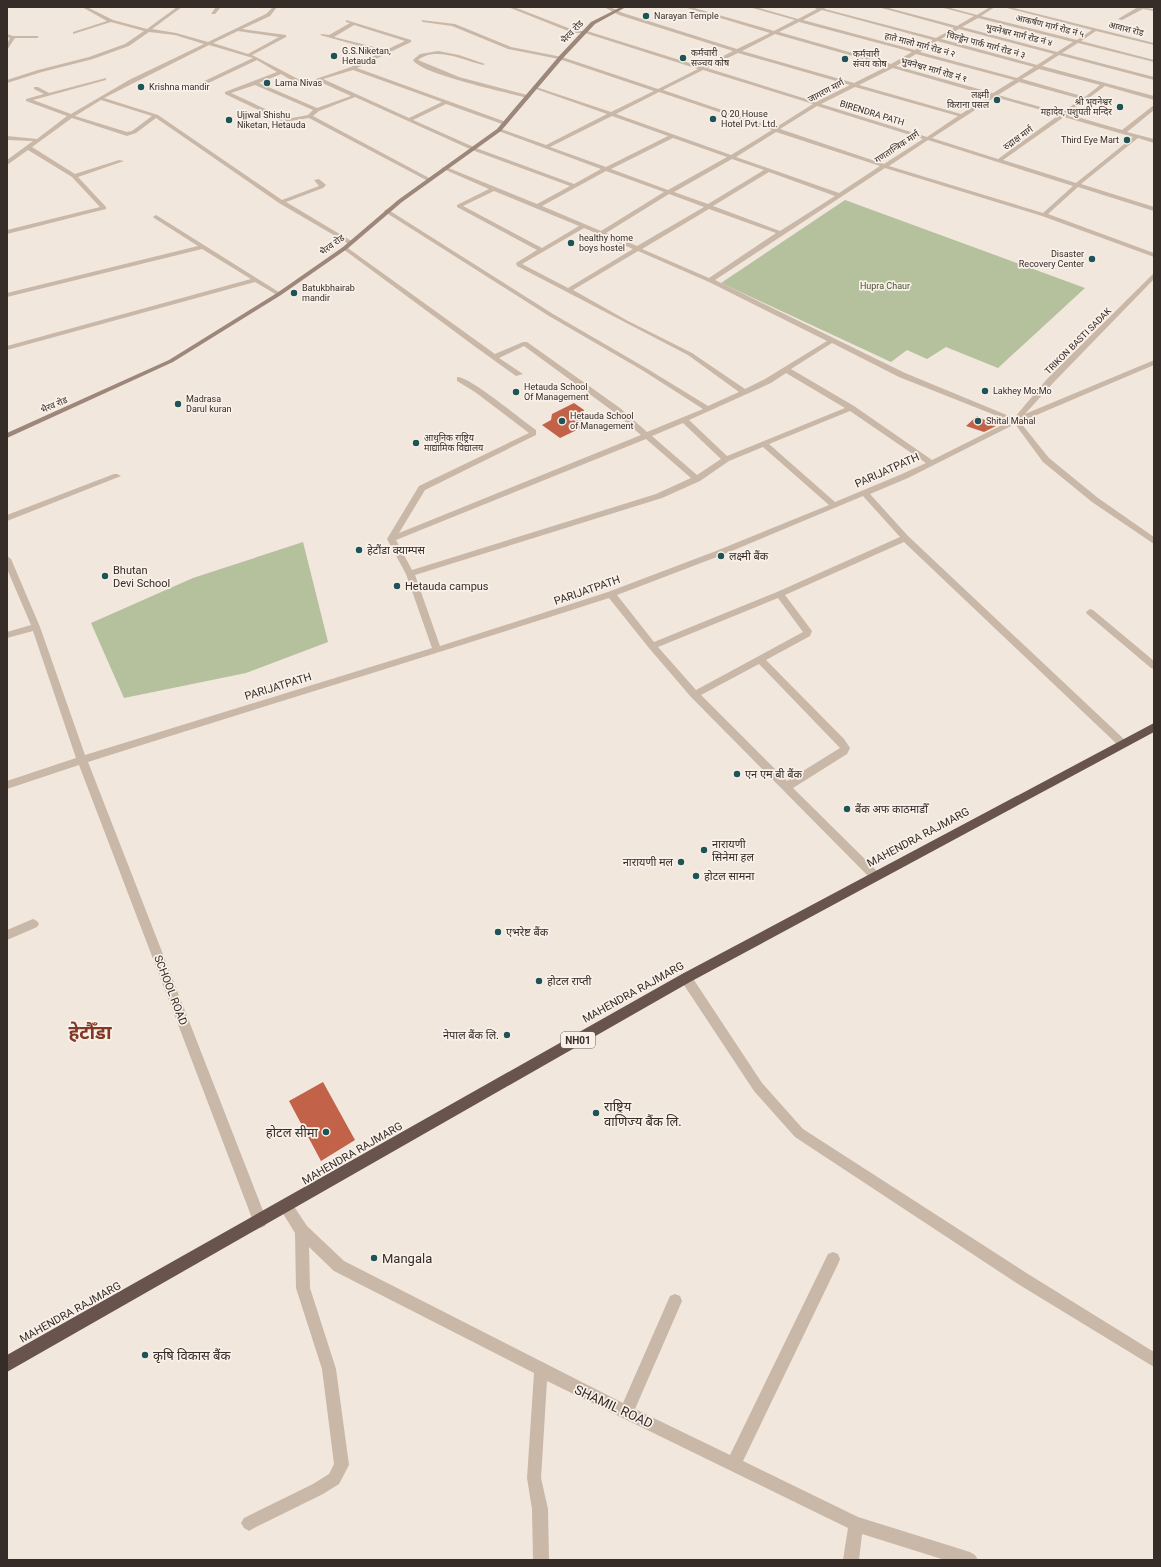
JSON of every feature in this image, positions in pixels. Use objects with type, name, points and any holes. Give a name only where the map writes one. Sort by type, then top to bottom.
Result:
[{"type":"highway","name":"MAHENDRA RAJMARG","points":[[7,1364],[286,1207],[686,978],[1154,727]]},
{"type":"main road","name":"भैरव रोड","points":[[7,436],[171,361],[279,294],[345,248],[387,211],[444,168],[474,149],[499,130],[560,58],[593,24],[624,7]]},
{"type":"street","points":[[84,7],[111,20],[147,30],[176,34],[249,55],[293,79],[302,82],[318,79],[353,68],[408,40],[348,21]]},
{"type":"street","points":[[7,82],[40,70],[91,58],[127,45],[180,7]]},
{"type":"street","points":[[213,13],[219,7]]},
{"type":"street","points":[[7,163],[29,148],[36,140],[100,98],[268,15],[275,7]]},
{"type":"street","name":"BIRENDRA PATH","points":[[510,7],[575,32],[585,32],[703,68],[1154,209]]},
{"type":"street","points":[[606,7],[738,51],[962,116]]},
{"type":"street","name":"भुवनेश्वर मार्ग रोड नं १","points":[[686,7],[1154,141]]},
{"type":"street","name":"हाते मालो मार्ग रोड नं २","points":[[752,7],[1084,98]]},
{"type":"street","name":"चिल्ड्रेन पार्क मार्ग रोड नं ३","points":[[814,7],[823,8],[936,40],[1154,98]]},
{"type":"street","name":"भुवनेश्वर मार्ग रोड नं ४","points":[[880,7],[1154,78]]},
{"type":"street","name":"आकर्षण मार्ग रोड नं ५","points":[[942,7],[1154,61]]},
{"type":"street","name":"जागरण मार्ग","points":[[601,233],[669,192],[732,157],[817,104],[892,66],[994,7]]},
{"type":"street","name":"आवाश रोड","points":[[1005,7],[1154,44]]},
{"type":"street","points":[[1120,19],[1142,7],[1154,10]]},
{"type":"street","points":[[546,147],[823,8]]},
{"type":"street","points":[[74,33],[111,20]]},
{"type":"street","points":[[423,21],[453,25],[510,48],[560,58],[885,166],[1044,215],[1154,255]]},
{"type":"street","points":[[330,37],[354,23]]},
{"type":"street","points":[[237,30],[284,36],[249,55]]},
{"type":"street","name":"गणतान्त्रिक मार्ग","points":[[711,281],[713,277],[1095,30]]},
{"type":"street","points":[[7,35],[13,37],[37,37]]},
{"type":"street","points":[[322,35],[387,52]]},
{"type":"street","points":[[7,50],[13,37]]},
{"type":"street","points":[[483,64],[449,54],[428,54],[415,60],[425,67],[451,76],[480,85],[528,96]]},
{"type":"street","points":[[198,86],[257,58]]},
{"type":"street","points":[[353,68],[381,80],[504,123]]},
{"type":"street","points":[[281,72],[227,93],[286,121],[310,116],[317,110],[354,96]]},
{"type":"street","points":[[104,79],[28,100],[127,134],[134,132],[156,116]]},
{"type":"street","points":[[318,79],[474,149],[574,186]]},
{"type":"street","points":[[255,83],[317,110]]},
{"type":"street","name":"रुद्राक्ष मार्ग","points":[[999,161],[1104,85]]},
{"type":"street","points":[[535,87],[839,195]]},
{"type":"street","points":[[36,88],[48,94]]},
{"type":"street","points":[[100,98],[156,116],[281,202],[350,243]]},
{"type":"street","points":[[408,120],[447,102]]},
{"type":"street","points":[[1123,132],[1154,108]]},
{"type":"street","points":[[310,116],[430,180]]},
{"type":"street","points":[[499,130],[781,233]]},
{"type":"street","points":[[538,206],[606,169],[673,136]]},
{"type":"street","points":[[1044,215],[1077,185],[1137,136]]},
{"type":"street","points":[[7,138],[36,140]]},
{"type":"street","points":[[7,232],[104,208],[74,176],[29,148]]},
{"type":"street","points":[[74,176],[121,161]]},
{"type":"street","points":[[444,168],[538,206],[711,281],[902,375],[1016,421],[1046,460],[1095,500],[1154,541]]},
{"type":"street","points":[[567,291],[710,207],[769,170]]},
{"type":"street","points":[[281,202],[321,187],[323,185],[317,180]]},
{"type":"street","points":[[495,188],[458,206],[541,250]]},
{"type":"street","points":[[387,211],[551,315],[644,369],[708,409]]},
{"type":"street","points":[[156,217],[279,294]]},
{"type":"street","points":[[584,226],[518,264],[519,266],[690,354],[744,392]]},
{"type":"street","points":[[7,295],[201,246]]},
{"type":"street","points":[[345,248],[519,374]]},
{"type":"street","name":"TRIKON BASTI SADAK","points":[[1016,421],[1050,381],[1154,275]]},
{"type":"street","points":[[7,348],[255,280]]},
{"type":"street","points":[[391,539],[684,420],[787,370],[831,341]]},
{"type":"street","points":[[495,357],[525,343],[590,389],[647,435],[697,479]]},
{"type":"street","name":"PARIJATPATH","points":[[7,785],[252,706],[437,650],[611,594],[719,553],[905,476],[1016,421],[1154,362]]},
{"type":"street","points":[[787,370],[850,408],[930,463]]},
{"type":"street","points":[[391,539],[422,488],[532,435],[533,432],[478,390],[460,379]]},
{"type":"street","points":[[410,574],[659,496],[697,479],[726,459],[850,408]]},
{"type":"street","points":[[684,420],[726,459]]},
{"type":"street","points":[[764,444],[834,505]]},
{"type":"street","points":[[7,518],[117,476]]},
{"type":"street","points":[[864,492],[905,538],[1123,744]]},
{"type":"street","points":[[652,646],[780,594],[905,538]]},
{"type":"street","points":[[391,539],[410,574],[437,650]]},
{"type":"street","name":"SCHOOL ROAD","points":[[7,559],[36,627],[82,760],[260,1221]]},
{"type":"street","points":[[611,594],[652,646],[694,695],[875,876]]},
{"type":"street","points":[[694,695],[807,634],[808,631],[780,594]]},
{"type":"street","points":[[1090,612],[1154,666]]},
{"type":"street","points":[[7,636],[36,627]]},
{"type":"street","points":[[760,659],[841,742],[845,748],[844,752],[786,786]]},
{"type":"street","points":[[7,935],[33,924]]},
{"type":"street","points":[[686,978],[758,1088],[799,1133],[1010,1270],[1154,1360]]},
{"type":"street","name":"SHAMIL ROAD","points":[[286,1207],[302,1231],[339,1266],[541,1369],[856,1524],[970,1560]]},
{"type":"street","points":[[249,1523],[318,1489],[334,1479],[342,1465],[329,1369],[302,1288],[302,1231]]},
{"type":"street","points":[[734,1463],[833,1259]]},
{"type":"street","points":[[627,1411],[675,1302]]},
{"type":"street","points":[[541,1369],[534,1478],[540,1509],[542,1560]]},
{"type":"street","points":[[851,1560],[856,1524]]},
{"type":"green space","name":"Hupra Chaur","points":[[845,200],[1085,288],[998,368],[946,347],[927,359],[907,350],[891,362],[721,283]]},
{"type":"green space","points":[[303,542],[328,642],[246,673],[124,698],[91,623],[193,578]]},
{"type":"building","name":"Hetauda School of Management","points":[[574,403],[584,410],[581,428],[560,438],[542,425],[551,420],[552,414]]},
{"type":"building","name":"Shital Mahal","points":[[977,416],[996,426],[984,432],[966,426]]},
{"type":"building","points":[[323,1082],[355,1140],[321,1161],[289,1101]]},
{"type":"place","name":"Narayan Temple","points":[[646,16]]},
{"type":"place","name":"G.S.Niketan, Hetauda","points":[[334,56]]},
{"type":"place","name":"कर्मचारी सञ्चय कोष","points":[[683,58]]},
{"type":"place","name":"कर्मचारी संचय कोष","points":[[845,59]]},
{"type":"place","name":"Lama Nivas","points":[[267,83]]},
{"type":"place","name":"Krishna mandir","points":[[141,87]]},
{"type":"place","name":"लक्ष्मी किराना पसल","points":[[997,100]]},
{"type":"place","name":"श्री भुवनेश्वर महादेव, पशुपती मन्दिर","points":[[1120,107]]},
{"type":"place","name":"Q 20 House Hotel Pvt. Ltd.","points":[[713,119]]},
{"type":"place","name":"Ujjwal Shishu Niketan, Hetauda","points":[[229,120]]},
{"type":"place","name":"Third Eye Mart","points":[[1127,140]]},
{"type":"place","name":"healthy home boys hostel","points":[[571,243]]},
{"type":"place","name":"Disaster Recovery Center","points":[[1092,259]]},
{"type":"place","name":"Batukbhairab mandir","points":[[294,293]]},
{"type":"place","name":"Lakhey Mo:Mo","points":[[985,391]]},
{"type":"place","name":"Hetauda School Of Management","points":[[516,392]]},
{"type":"place","name":"Madrasa Darul kuran","points":[[178,404]]},
{"type":"place","name":"Hetauda School of Management","points":[[562,421]]},
{"type":"place","name":"Shital Mahal","points":[[978,421]]},
{"type":"place","name":"आधुनिक राष्ट्रिय माद्यामिक विद्यालय","points":[[416,443]]},
{"type":"place","name":"हेटौंडा क्याम्पस","points":[[359,550]]},
{"type":"place","name":"लक्ष्मी बैंक","points":[[721,556]]},
{"type":"place","name":"Bhutan Devi School","points":[[105,576]]},
{"type":"place","name":"Hetauda campus","points":[[397,586]]},
{"type":"place","name":"एन एम बी बैंक","points":[[737,774]]},
{"type":"place","name":"बैंक अफ काठमाडौँ","points":[[847,809]]},
{"type":"place","name":"नारायणी सिनेमा हल","points":[[704,850]]},
{"type":"place","name":"नारायणी मल","points":[[681,862]]},
{"type":"place","name":"होटल सामना","points":[[696,876]]},
{"type":"place","name":"एभरेष्ट बैंक","points":[[498,932]]},
{"type":"place","name":"होटल राप्ती","points":[[539,981]]},
{"type":"place","name":"नेपाल बैंक लि.","points":[[507,1035]]},
{"type":"place","name":"राष्ट्रिय वाणिज्य बैंक लि.","points":[[596,1113]]},
{"type":"place","name":"होटल सीमा","points":[[326,1132]]},
{"type":"place","name":"Mangala","points":[[374,1258]]},
{"type":"place","name":"कृषि विकास बैंक","points":[[145,1355]]},
{"type":"district","name":"हेटौँडा","points":[[90,1032]]}]
